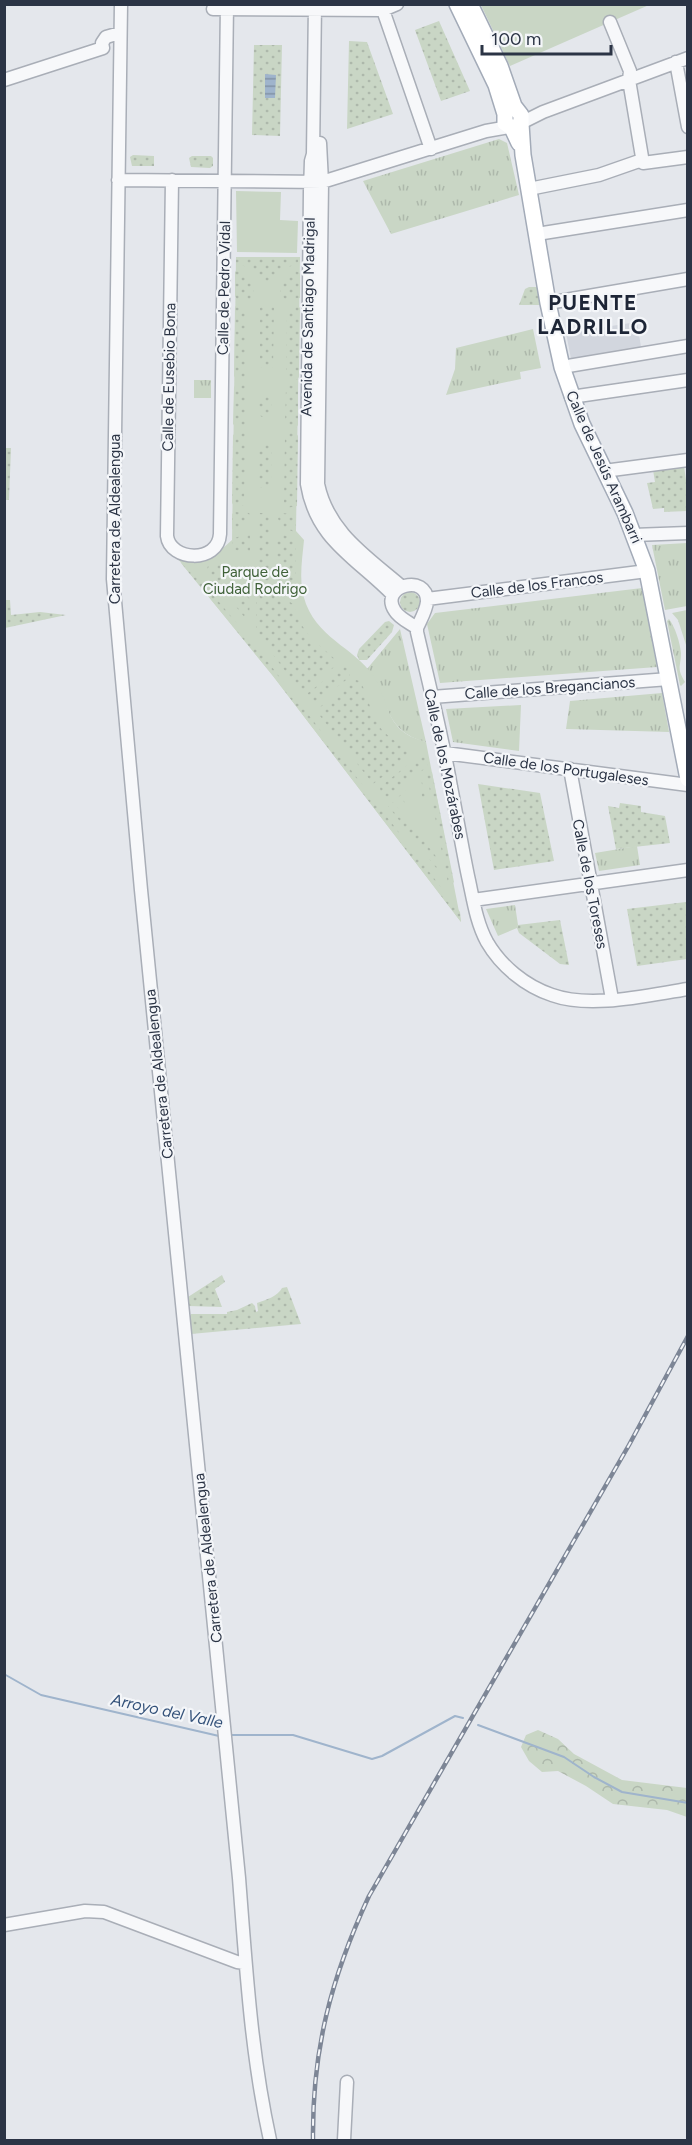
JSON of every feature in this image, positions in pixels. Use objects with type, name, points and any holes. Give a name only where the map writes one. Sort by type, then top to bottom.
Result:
[{"type":"main road","name":"Calle de Jesús Arambarri","points":[[457,4],[496,85],[516,120]]},
{"type":"main road","name":"Calle de Jesús Arambarri","points":[[470,4],[500,66],[516,120],[548,303],[571,397],[648,571],[687,779]]},
{"type":"street","name":"Carretera de Aldealengua","points":[[121,4],[113,579],[148,966],[227,1754],[252,2045],[270,2140]]},
{"type":"street","points":[[213,9],[227,6],[383,10],[397,4]]},
{"type":"street","name":"Calle de Pedro Vidal","points":[[195,554],[210,552],[216,548],[219,541],[227,6]]},
{"type":"street","name":"Avenida de Santiago Madrigal","points":[[319,7],[320,170],[316,182],[306,473],[309,496],[323,529],[332,540],[397,590]]},
{"type":"street","points":[[383,10],[431,149]]},
{"type":"street","points":[[610,22],[630,70],[629,80],[643,161]]},
{"type":"street","points":[[120,33],[106,37],[102,43],[107,53],[120,54]]},
{"type":"street","points":[[4,80],[103,48]]},
{"type":"street","points":[[118,180],[316,182],[489,130],[682,60],[687,127]]},
{"type":"street","points":[[529,189],[599,175],[643,161],[687,157]]},
{"type":"street","name":"Calle de Eusebio Bona","points":[[172,180],[167,541],[173,550],[195,554]]},
{"type":"street","points":[[537,234],[687,210]]},
{"type":"street","points":[[548,303],[687,279]]},
{"type":"street","points":[[562,367],[687,346]]},
{"type":"street","points":[[571,397],[687,380]]},
{"type":"street","points":[[604,471],[687,460]]},
{"type":"street","points":[[633,535],[687,533]]},
{"type":"street","name":"Calle de los Francos","points":[[427,599],[648,571]]},
{"type":"street","points":[[412,584],[422,589],[427,599],[417,628],[395,612],[392,600],[397,590],[412,584]]},
{"type":"street","points":[[404,618],[414,618],[423,613]]},
{"type":"street","name":"Calle de los Mozárabes","points":[[417,628],[445,753],[473,900],[483,934],[501,962],[531,986],[553,996],[570,999],[586,1001],[687,990]]},
{"type":"street","name":"Calle de los Bregancianos","points":[[432,697],[669,679]]},
{"type":"street","name":"Calle de los Portugaleses","points":[[445,753],[687,785]]},
{"type":"street","name":"Calle de los Toreses","points":[[570,769],[612,999]]},
{"type":"street","points":[[473,900],[687,870]]},
{"type":"street","points":[[4,1925],[85,1911],[104,1912],[245,1963]]},
{"type":"street","points":[[344,2140],[347,2082]]},
{"type":"shaded area","points":[[637,322],[641,347],[571,359],[566,333]]},
{"type":"green space","points":[[481,5],[649,5],[510,66]]},
{"type":"green space","points":[[439,21],[470,91],[441,101],[415,30]]},
{"type":"green space","points":[[349,41],[367,42],[393,114],[347,129]]},
{"type":"green space","points":[[254,45],[282,45],[280,136],[252,135]]},
{"type":"green space","points":[[499,139],[507,143],[519,195],[391,234],[363,181]]},
{"type":"green space","points":[[133,155],[154,156],[154,166],[132,166],[130,157]]},
{"type":"green space","points":[[211,156],[213,166],[210,168],[191,167],[189,158]]},
{"type":"green space","points":[[236,191],[281,192],[280,220],[298,221],[297,253],[237,252]]},
{"type":"green space","name":"Parque de Ciudad Rodrigo","points":[[236,257],[300,257],[296,531],[304,540],[302,588],[306,604],[321,628],[360,661],[377,682],[398,727],[407,734],[426,742],[461,922],[273,676],[178,559],[208,558],[232,540]]},
{"type":"green space","points":[[236,257],[298,257],[298,262],[282,271],[268,283],[259,279],[246,267],[236,263]]},
{"type":"green space","points":[[237,270],[246,274],[254,285],[250,299],[237,299],[235,296],[235,272]]},
{"type":"green space","points":[[296,271],[300,273],[300,298],[285,299],[280,294],[283,283],[286,277]]},
{"type":"green space","points":[[539,287],[542,305],[519,305],[525,289]]},
{"type":"green space","points":[[237,305],[247,307],[245,379],[236,379],[234,376],[235,307]]},
{"type":"green space","points":[[263,305],[272,305],[274,308],[273,367],[269,369],[260,367],[260,308]]},
{"type":"green space","points":[[290,305],[300,308],[299,377],[297,380],[288,380],[286,376],[287,308]]},
{"type":"green space","points":[[533,329],[541,368],[520,372],[521,379],[446,395],[455,369],[456,348]]},
{"type":"green space","points":[[194,380],[211,380],[211,398],[194,398]]},
{"type":"green space","points":[[236,385],[246,387],[246,425],[244,427],[236,427],[233,424],[234,387]]},
{"type":"green space","points":[[289,385],[298,388],[298,425],[296,428],[287,428],[285,424],[286,388]]},
{"type":"green space","points":[[262,395],[272,397],[271,417],[259,415],[259,397]]},
{"type":"green space","points":[[236,433],[246,435],[243,506],[234,506],[232,503],[233,435]]},
{"type":"green space","points":[[288,433],[296,433],[298,436],[297,506],[286,508],[284,504],[285,436]]},
{"type":"green space","points":[[261,443],[270,443],[272,447],[271,486],[266,488],[258,486],[258,447]]},
{"type":"green space","points":[[5,448],[11,448],[9,500],[5,500]]},
{"type":"green space","points":[[684,466],[687,511],[664,512],[664,508],[653,509],[647,483],[655,482],[653,470]]},
{"type":"green space","points":[[235,512],[249,513],[251,516],[245,526],[236,531],[232,529],[232,514]]},
{"type":"green space","points":[[260,513],[269,513],[271,516],[270,570],[266,572],[257,569],[258,516]]},
{"type":"green space","points":[[280,513],[296,514],[296,531],[285,528],[278,519]]},
{"type":"green space","points":[[250,534],[248,554],[233,549],[232,539]]},
{"type":"green space","points":[[282,534],[296,540],[296,593],[292,595],[280,585],[276,570],[277,536]]},
{"type":"green space","points":[[687,543],[687,606],[665,610],[652,545]]},
{"type":"green space","points":[[218,561],[223,564],[224,586],[221,589],[206,572],[208,566]]},
{"type":"green space","points":[[181,563],[188,565],[255,645],[460,912],[461,922],[273,676]]},
{"type":"green space","points":[[259,575],[268,576],[276,593],[293,604],[301,624],[310,637],[337,661],[337,665],[304,690],[298,688],[256,632],[256,582]]},
{"type":"green space","points":[[642,588],[657,667],[440,683],[427,624],[435,613]]},
{"type":"green space","points":[[410,592],[417,595],[420,602],[417,609],[410,612],[403,609],[400,602],[403,595]]},
{"type":"green space","points":[[247,596],[250,599],[249,617],[246,619],[233,603]]},
{"type":"green space","points":[[4,600],[10,600],[11,615],[40,612],[66,615],[5,628]]},
{"type":"green space","points":[[688,610],[687,648],[678,620],[672,613]]},
{"type":"green space","points":[[669,619],[675,630],[681,653],[680,670],[685,682],[681,686],[667,621]]},
{"type":"green space","points":[[389,621],[394,625],[392,632],[367,660],[359,660],[357,655],[359,649],[385,622]]},
{"type":"green space","points":[[400,629],[426,742],[412,737],[394,722],[367,669]]},
{"type":"green space","points":[[340,668],[350,669],[350,677],[316,703],[310,702],[307,697],[308,693]]},
{"type":"green space","points":[[356,680],[360,681],[382,730],[411,755],[373,784],[317,712],[317,709]]},
{"type":"green space","points":[[662,693],[669,732],[566,729],[570,701]]},
{"type":"green space","points":[[521,705],[519,751],[453,742],[446,709]]},
{"type":"green space","points":[[419,756],[425,756],[428,759],[427,767],[387,797],[381,795],[380,787]]},
{"type":"green space","points":[[428,772],[432,772],[454,882],[452,884],[448,883]]},
{"type":"green space","points":[[419,780],[422,782],[427,805],[424,806],[420,786],[417,785],[404,795],[403,800],[413,813],[412,815],[398,797]]},
{"type":"green space","points":[[478,784],[540,793],[554,861],[494,870]]},
{"type":"green space","points":[[390,802],[393,802],[438,859],[439,869],[388,806]]},
{"type":"green space","points":[[620,803],[641,806],[641,812],[665,816],[670,843],[616,849],[608,806],[619,808]]},
{"type":"green space","points":[[637,846],[640,865],[599,871],[595,853]]},
{"type":"green space","points":[[686,902],[687,959],[637,966],[627,909]]},
{"type":"green space","points":[[515,905],[517,928],[498,936],[486,909]]},
{"type":"green space","points":[[560,920],[569,965],[560,964],[519,933],[517,928],[518,925]]},
{"type":"green space","points":[[222,1275],[225,1282],[215,1289],[222,1307],[188,1306],[188,1297]]},
{"type":"green space","points":[[287,1287],[301,1324],[191,1334],[189,1317],[191,1314],[227,1314],[227,1312],[252,1303],[256,1312],[258,1311],[257,1303]]},
{"type":"green space","points":[[538,1730],[558,1739],[574,1754],[622,1780],[687,1788],[687,1817],[667,1810],[613,1804],[558,1771],[542,1772],[529,1761],[521,1747],[526,1735]]},
{"type":"water","points":[[265,74],[276,75],[275,98],[265,98]]},
{"type":"waterway","name":"Arroyo del Valle","points":[[4,1674],[41,1695],[219,1736]]},
{"type":"waterway","name":"Arroyo del Valle","points":[[228,1735],[293,1735],[372,1759],[382,1756],[455,1716],[463,1718]]},
{"type":"waterway","name":"Arroyo del Valle","points":[[478,1725],[564,1757],[622,1792],[688,1803]]},
{"type":"railway","points":[[313,2140],[316,2075],[326,2015],[344,1956],[369,1896],[629,1445],[688,1336]]},
{"type":"district","name":"PUENTE LADRILLO","points":[[593,314]]}]
